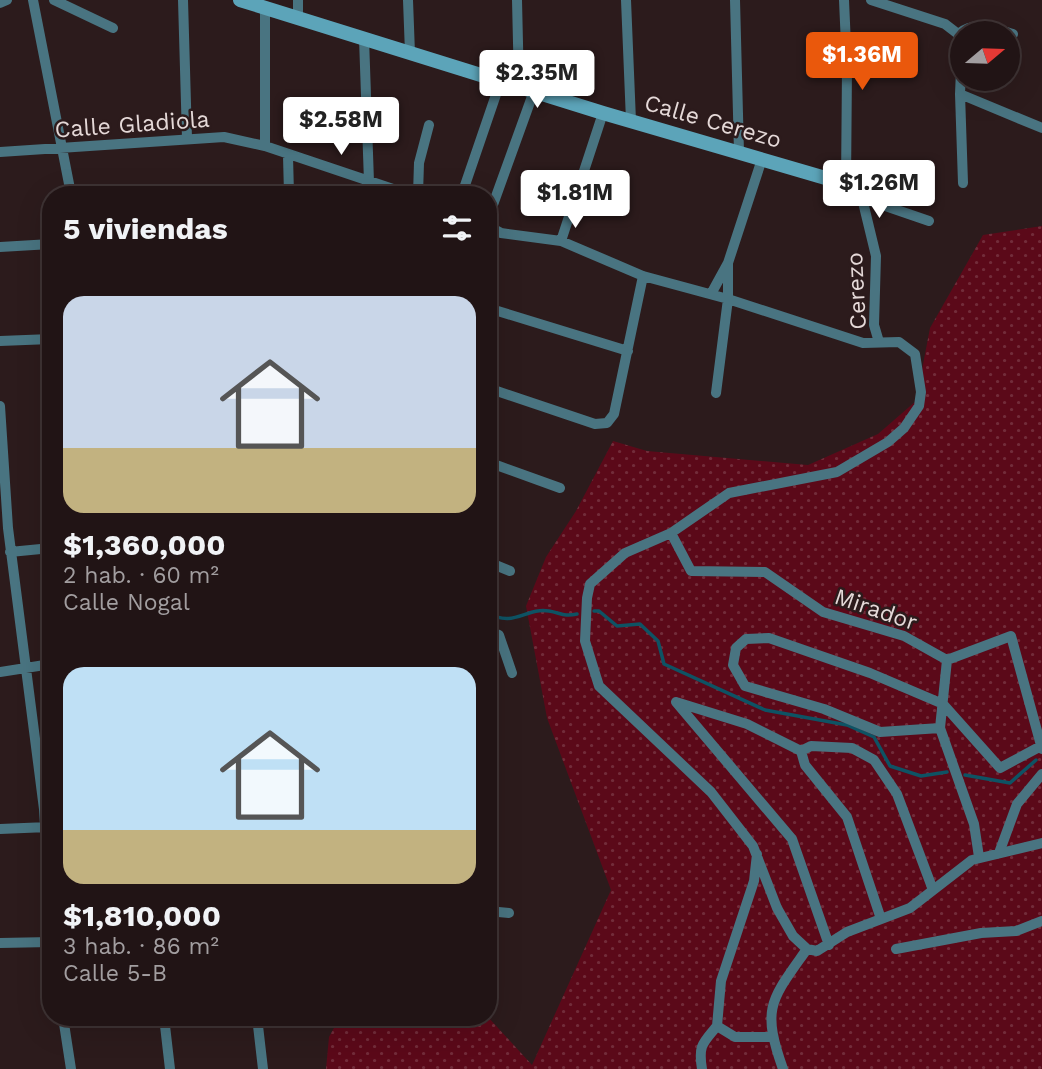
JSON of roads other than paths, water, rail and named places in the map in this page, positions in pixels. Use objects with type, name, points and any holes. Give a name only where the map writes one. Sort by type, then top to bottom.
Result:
[{"type":"street","points":[[0,3],[7,0]]},
{"type":"street","points":[[33,0],[70,186]]},
{"type":"street","points":[[54,0],[113,27]]},
{"type":"street","points":[[183,0],[187,138]]},
{"type":"street","name":"Calle Cerezo","points":[[240,0],[603,113],[846,184],[862,198],[929,221]]},
{"type":"street","points":[[298,0],[298,17]]},
{"type":"street","points":[[408,0],[410,52]]},
{"type":"street","points":[[517,0],[519,86]]},
{"type":"street","points":[[626,0],[631,121]]},
{"type":"street","points":[[735,0],[739,152]]},
{"type":"street","points":[[844,0],[847,68],[846,184]]},
{"type":"street","points":[[871,0],[950,28]]},
{"type":"street","points":[[265,8],[265,146]]},
{"type":"street","points":[[364,38],[369,182]]},
{"type":"street","points":[[465,186],[501,80]]},
{"type":"street","points":[[497,194],[534,91]]},
{"type":"street","points":[[960,91],[963,183]]},
{"type":"street","points":[[960,94],[1042,128]]},
{"type":"street","points":[[561,241],[603,113]]},
{"type":"street","points":[[418,186],[419,163],[429,125]]},
{"type":"street","name":"Calle Gladiola","points":[[0,152],[224,137],[265,146],[382,186]]},
{"type":"street","points":[[288,156],[289,186]]},
{"type":"street","points":[[711,294],[727,263],[762,159]]},
{"type":"street","name":"Cerezo","points":[[862,198],[876,256],[874,325],[878,342]]},
{"type":"street","points":[[497,230],[561,241],[643,276],[728,299],[863,343],[905,345],[911,348],[918,361],[921,400],[916,412],[897,435],[837,472],[729,493],[671,533],[625,553],[590,584],[585,619],[589,661],[599,686],[703,782],[757,854],[777,908],[793,936],[807,949],[817,951],[847,932],[910,908],[979,857],[1042,843]]},
{"type":"street","points":[[0,247],[42,245]]},
{"type":"street","points":[[716,393],[728,299],[727,263]]},
{"type":"street","points":[[497,391],[595,424],[607,423],[614,414],[643,276]]},
{"type":"street","points":[[497,311],[628,351]]},
{"type":"street","points":[[0,341],[42,339]]},
{"type":"street","points":[[0,406],[4,528],[10,551],[23,667],[42,789]]},
{"type":"street","points":[[497,465],[560,488]]},
{"type":"street","name":"Mirador","points":[[671,533],[691,571],[765,572],[823,612],[904,636],[947,660]]},
{"type":"street","points":[[10,551],[42,549]]},
{"type":"street","points":[[497,566],[510,571]]},
{"type":"street","points":[[497,634],[512,673]]},
{"type":"street","points":[[940,728],[880,732],[824,709],[745,686],[733,665],[736,648],[746,639],[769,638],[870,673],[943,704],[1000,768],[1042,747],[1011,636],[947,660],[943,704],[940,728],[974,824],[979,857]]},
{"type":"street","points":[[0,672],[42,665]]},
{"type":"street","points":[[829,945],[792,839],[676,702],[747,724],[801,751],[806,765],[847,817],[881,919]]},
{"type":"street","points":[[801,751],[811,746],[852,748],[874,760],[897,794],[933,890]]},
{"type":"street","points":[[999,853],[1017,804],[1042,774]]},
{"type":"street","points":[[0,829],[42,827]]},
{"type":"street","points":[[702,1069],[700,1054],[704,1040],[717,1026],[721,981],[754,881],[757,854]]},
{"type":"street","points":[[497,911],[509,912]]},
{"type":"street","points":[[896,949],[981,933],[1016,931],[1042,921]]},
{"type":"street","points":[[0,943],[42,942]]},
{"type":"street","points":[[783,1069],[772,1037],[773,996],[807,949]]},
{"type":"street","points":[[64,1026],[71,1069]]},
{"type":"street","points":[[165,1026],[170,1069]]},
{"type":"street","points":[[258,1026],[263,1069]]},
{"type":"street","points":[[717,1026],[735,1037],[772,1037]]},
{"type":"waterway","points":[[497,617],[513,618],[541,611],[577,614]]},
{"type":"waterway","points":[[594,611],[599,611],[617,626],[640,624],[658,641],[664,664],[765,710],[847,725],[874,737],[890,766],[921,776],[947,772]]},
{"type":"waterway","points":[[965,775],[1010,783],[1036,760]]}]
